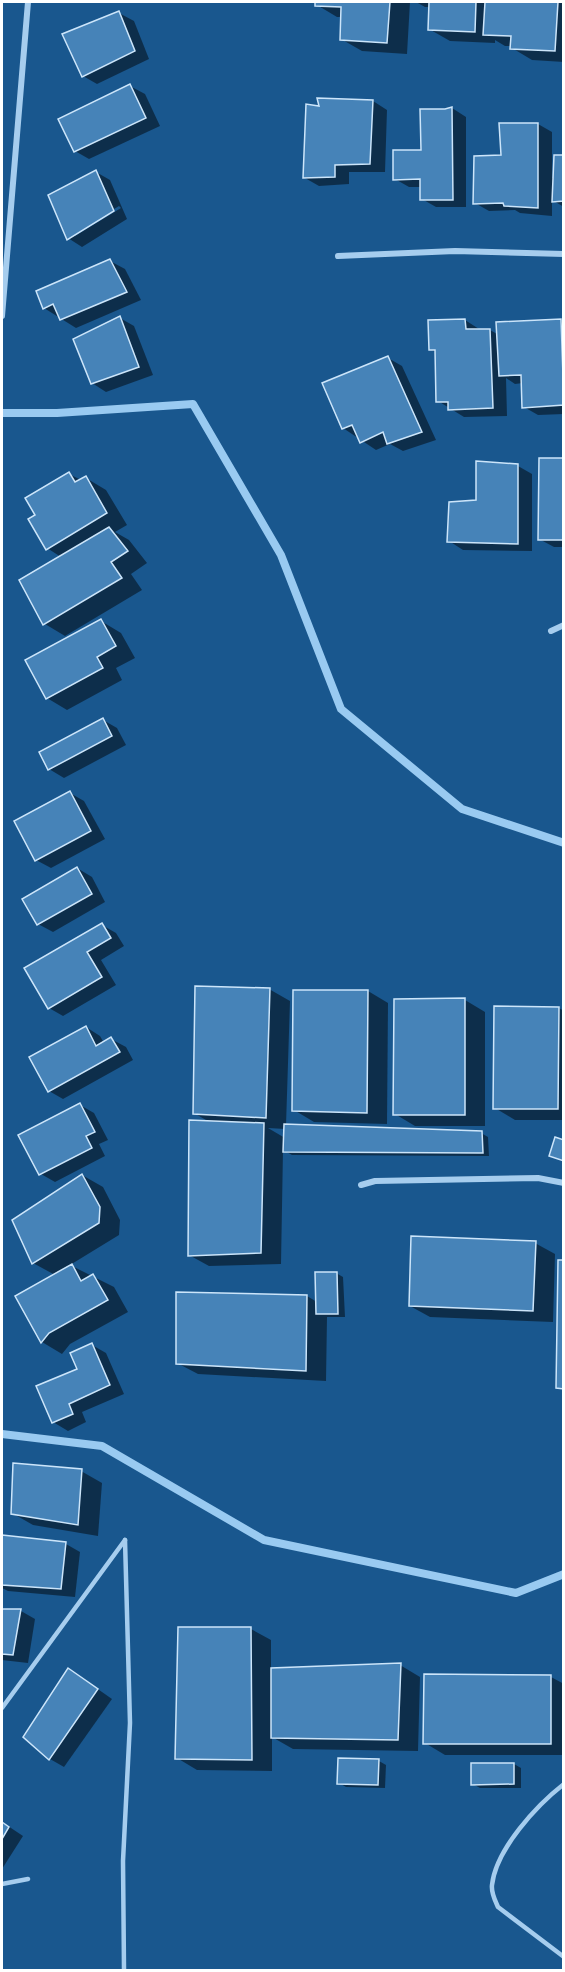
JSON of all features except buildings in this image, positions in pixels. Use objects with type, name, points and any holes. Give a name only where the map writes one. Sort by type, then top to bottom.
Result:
[{"type":"street","points":[[2,316],[28,2]]},
{"type":"street","points":[[338,256],[455,251],[564,254]]},
{"type":"street","points":[[551,631],[564,625]]},
{"type":"street","points":[[361,1185],[375,1182],[538,1178],[564,1183]]},
{"type":"lane","points":[[2,1708],[124,1540],[130,1723],[123,1861],[124,1971]]},
{"type":"lane","points":[[564,1784],[546,1798],[515,1835],[502,1858],[492,1885],[493,1896],[498,1907],[564,1957]]},
{"type":"lane","points":[[2,1884],[28,1879]]},
{"type":"waterway","points":[[2,413],[57,413],[193,404],[281,555],[341,709],[462,809],[564,843]]},
{"type":"waterway","points":[[2,1434],[102,1446],[264,1540],[516,1593],[564,1574]]}]
